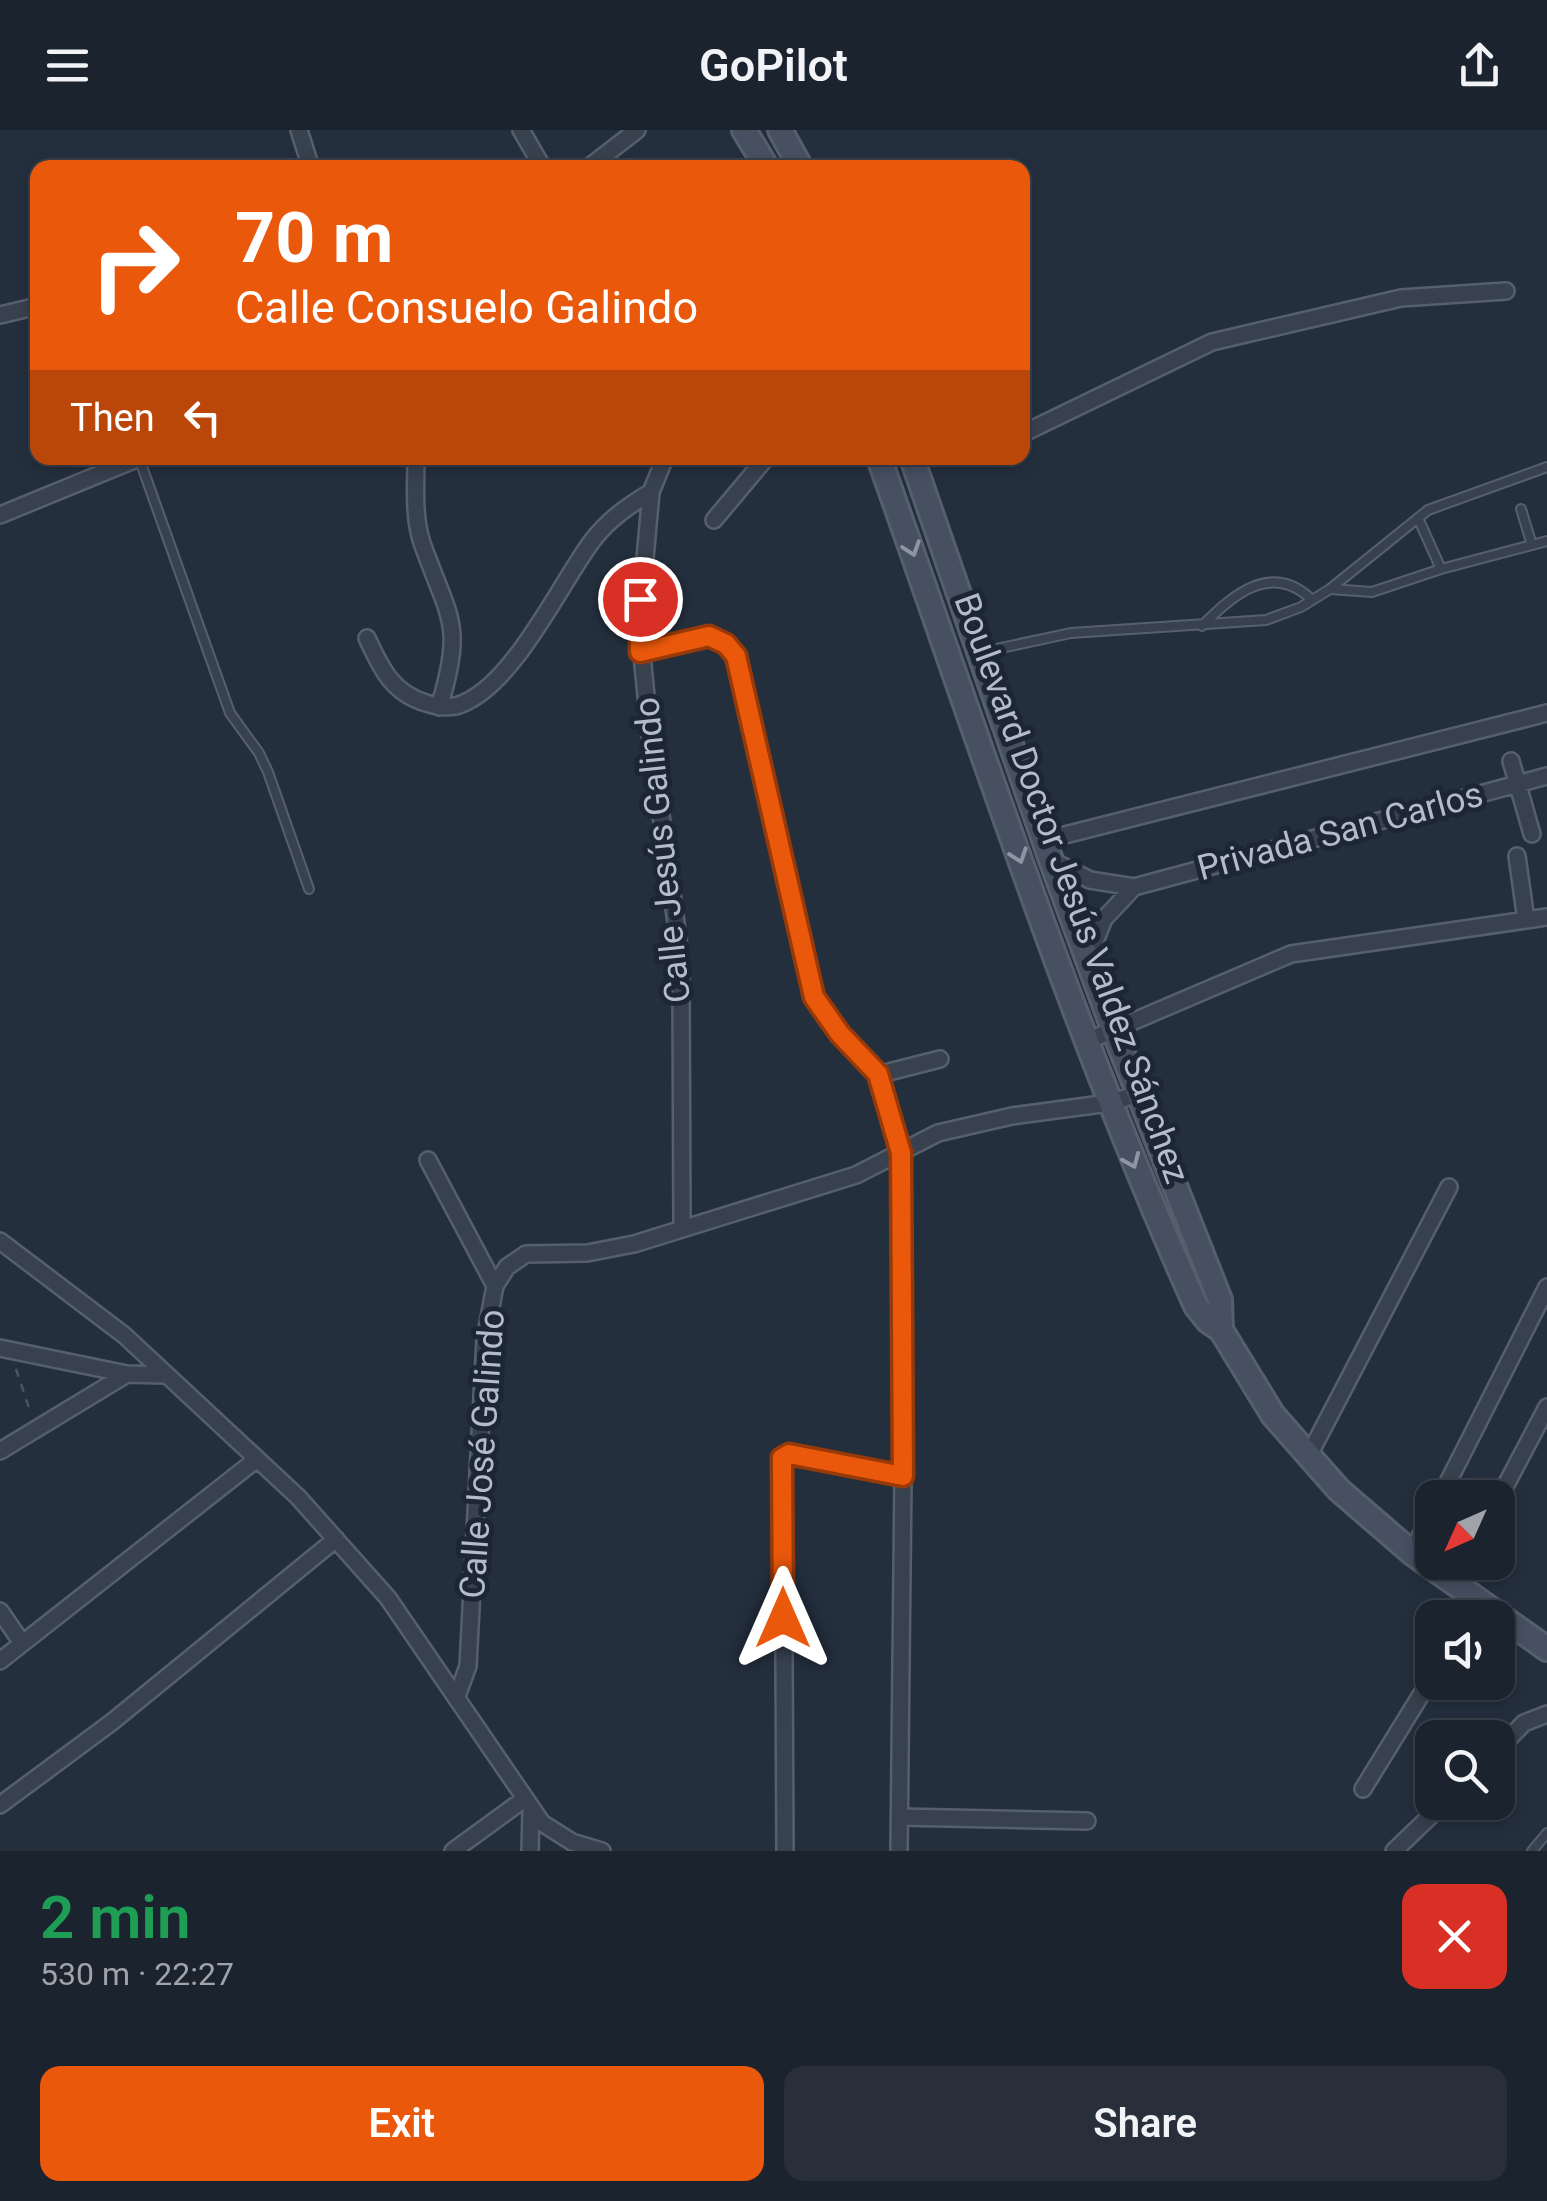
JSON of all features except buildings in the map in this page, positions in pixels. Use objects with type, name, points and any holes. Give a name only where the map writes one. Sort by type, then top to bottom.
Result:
[{"type":"main road","points":[[744,130],[763,160]]},
{"type":"main road","points":[[780,130],[797,160]]},
{"type":"main road","name":"Boulevard Doctor Jesús Valdez Sánchez","points":[[881,465],[1085,1042],[1196,1306],[1221,1330],[1273,1415],[1308,1457],[1372,1522],[1415,1554]]},
{"type":"main road","name":"Boulevard Doctor Jesús Valdez Sánchez","points":[[915,465],[1114,1031],[1220,1300],[1221,1330]]},
{"type":"main road","name":"Boulevard Doctor Jesús Valdez Sánchez","points":[[1515,1631],[1547,1649]]},
{"type":"street","points":[[299,130],[308,160]]},
{"type":"street","points":[[521,130],[538,160]]},
{"type":"street","points":[[598,160],[637,130]]},
{"type":"street","points":[[1030,430],[1212,342],[1401,298],[1506,291]]},
{"type":"street","points":[[0,315],[30,308]]},
{"type":"street","points":[[0,516],[122,465]]},
{"type":"street","points":[[416,465],[418,524],[453,627],[452,666],[439,707]]},
{"type":"street","name":"Calle Jesús Galindo","points":[[661,465],[651,492],[640,599],[640,652],[678,937],[682,1228]]},
{"type":"street","points":[[714,520],[760,465]]},
{"type":"street","points":[[367,638],[384,674],[398,690],[439,707],[461,705],[482,693],[506,668],[594,539],[618,512],[651,492]]},
{"type":"street","points":[[640,652],[709,636],[726,644],[736,656],[814,997],[840,1034],[878,1074],[901,1153],[899,1851]]},
{"type":"street","points":[[1048,850],[1547,713]]},
{"type":"street","points":[[1511,761],[1532,834]]},
{"type":"street","name":"Privada San Carlos","points":[[1048,850],[1090,880],[1134,887],[1547,776]]},
{"type":"street","points":[[1517,856],[1526,920]]},
{"type":"street","points":[[1088,959],[1104,919],[1134,887]]},
{"type":"street","points":[[1085,1042],[1291,954],[1547,917]]},
{"type":"street","points":[[878,1074],[940,1060]]},
{"type":"street","name":"Calle José Galindo","points":[[457,1696],[468,1666],[480,1390],[495,1286],[507,1267],[526,1254],[613,1250],[856,1175],[938,1133],[1012,1116],[1108,1103],[1138,1094]]},
{"type":"street","points":[[428,1160],[495,1286]]},
{"type":"street","points":[[1308,1457],[1449,1187]]},
{"type":"street","points":[[0,1241],[124,1335],[336,1539],[388,1598],[527,1805],[552,1832],[602,1851]]},
{"type":"street","points":[[1449,1480],[1547,1287]]},
{"type":"street","points":[[5,1348],[127,1374],[164,1375]]},
{"type":"street","points":[[0,1451],[127,1374]]},
{"type":"street","points":[[1509,1480],[1547,1407]]},
{"type":"street","points":[[785,1851],[782,1458],[789,1454],[903,1476]]},
{"type":"street","points":[[0,1661],[257,1459]]},
{"type":"street","points":[[0,1805],[112,1722],[336,1539]]},
{"type":"street","points":[[1412,1553],[1415,1547]]},
{"type":"street","points":[[0,1611],[22,1643]]},
{"type":"street","points":[[1363,1788],[1418,1700]]},
{"type":"street","points":[[1515,1732],[1524,1723],[1547,1714]]},
{"type":"street","points":[[453,1851],[527,1805]]},
{"type":"street","points":[[527,1805],[530,1851]]},
{"type":"street","points":[[900,1817],[1088,1821]]},
{"type":"street","points":[[1394,1851],[1426,1820]]},
{"type":"lane","points":[[142,465],[230,712],[264,762],[309,889]]},
{"type":"lane","points":[[982,652],[1071,634],[1266,620],[1301,607],[1330,589],[1418,518],[1442,504],[1547,467]]},
{"type":"lane","points":[[1521,510],[1532,545]]},
{"type":"lane","points":[[1418,518],[1442,569]]},
{"type":"lane","points":[[1330,589],[1372,592],[1547,541]]},
{"type":"lane","points":[[1202,626],[1225,602],[1250,586],[1283,585],[1312,599]]},
{"type":"lane","points":[[1532,1851],[1547,1833]]},
{"type":"path","points":[[5,1348],[36,1430]]},
{"type":"route","points":[[640,599],[640,652],[709,636],[726,644],[736,656],[814,997],[840,1034],[878,1074],[901,1153],[903,1476],[789,1454],[782,1458],[783,1618]]}]
